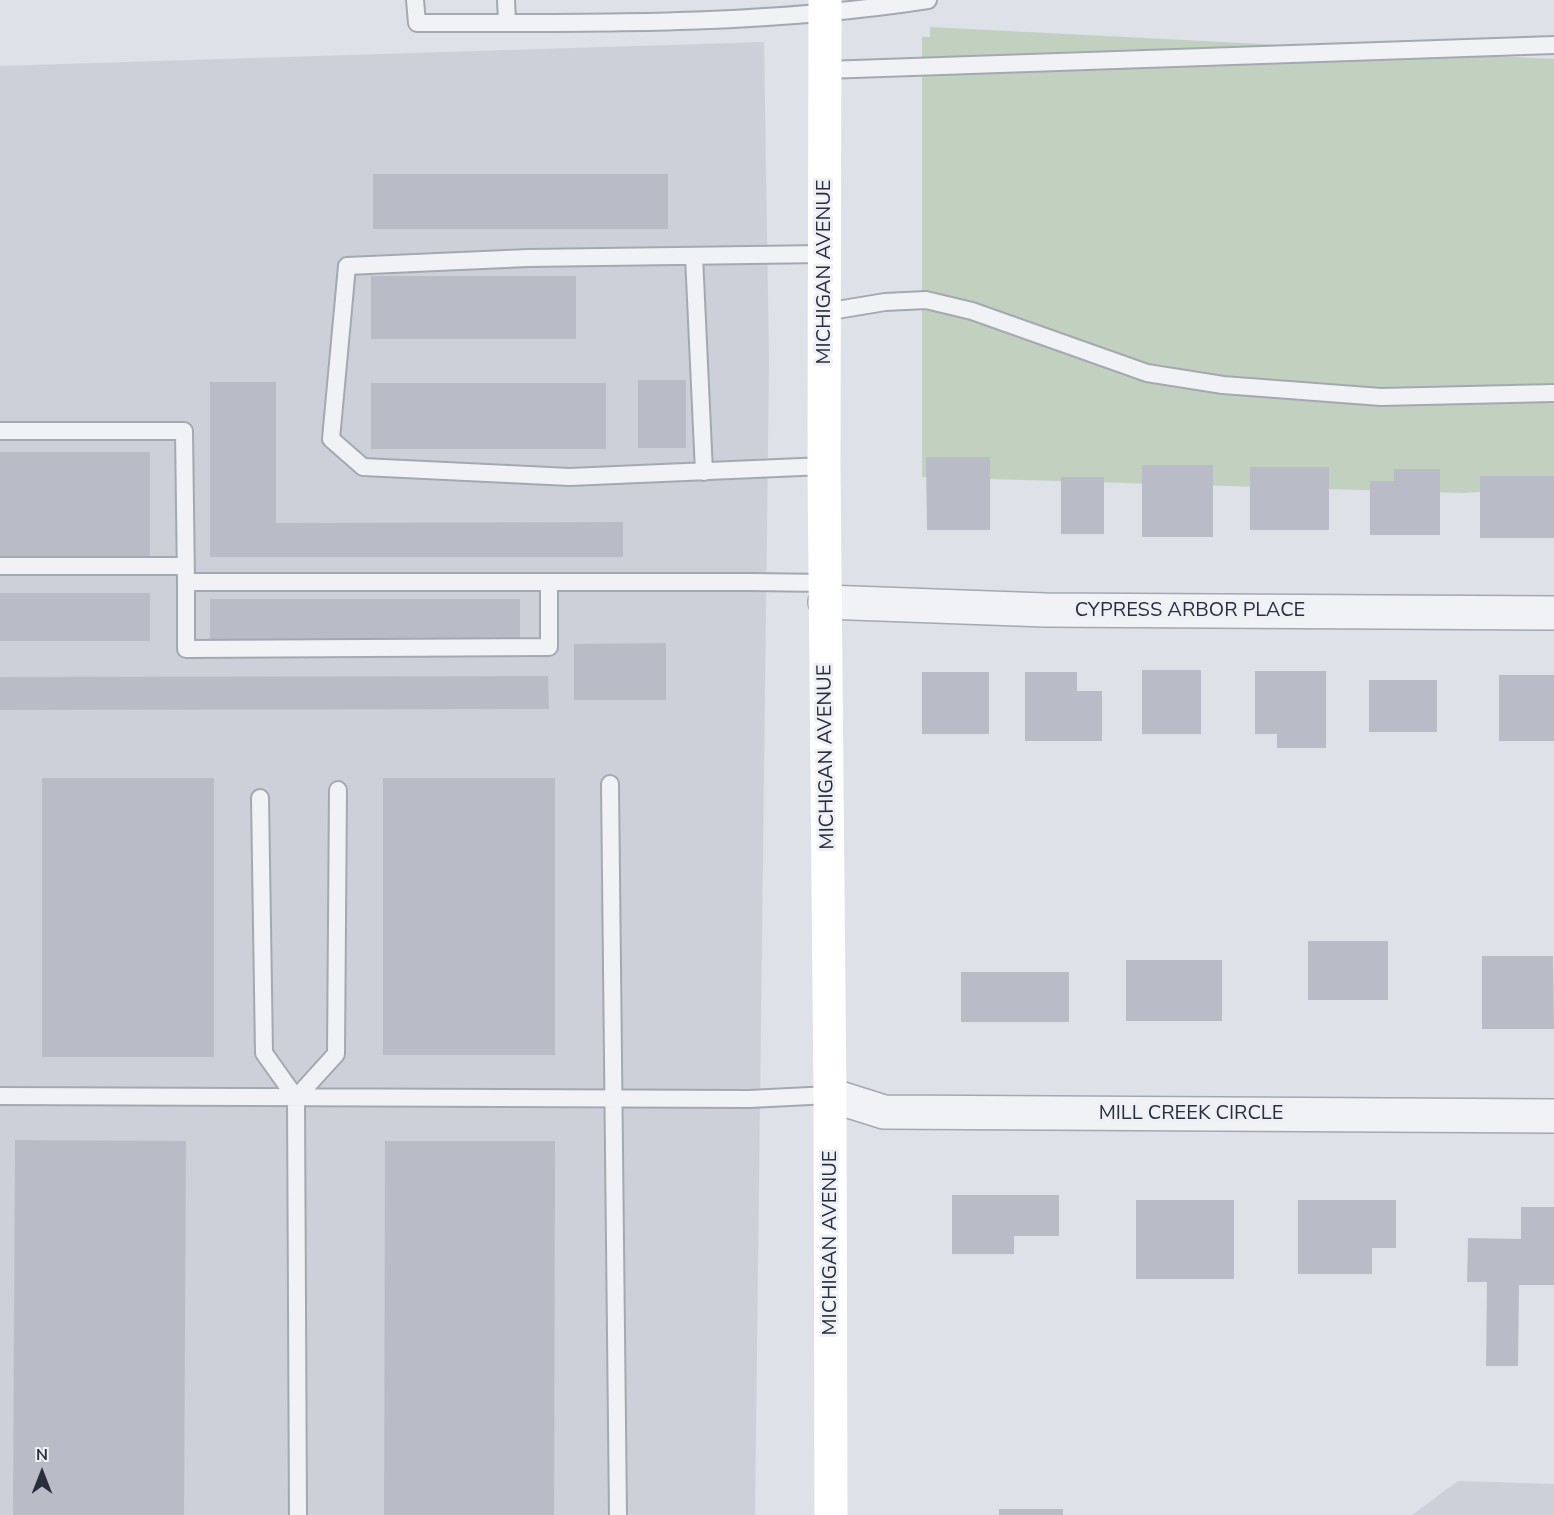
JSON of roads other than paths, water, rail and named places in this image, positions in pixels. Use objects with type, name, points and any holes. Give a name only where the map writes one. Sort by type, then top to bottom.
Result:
[{"type":"main road","name":"MICHIGAN AVENUE","points":[[825,7],[824,466],[830,1095],[831,1515]]},
{"type":"street","name":"CYPRESS ARBOR PLACE","points":[[825,592],[1045,610],[1554,614]]},
{"type":"street","name":"MILL CREEK CIRCLE","points":[[830,1095],[884,1112],[1554,1116]]},
{"type":"lane","points":[[415,0],[417,23],[616,23],[928,0]]},
{"type":"lane","points":[[506,0],[507,23]]},
{"type":"lane","points":[[825,70],[1554,45]]},
{"type":"lane","points":[[824,466],[570,477],[363,467],[331,439],[347,266],[528,258],[825,254]]},
{"type":"lane","points":[[694,255],[704,472]]},
{"type":"lane","points":[[825,312],[885,302],[926,300],[972,311],[1148,374],[1223,385],[1381,397],[1554,393]]},
{"type":"lane","points":[[0,431],[184,431],[186,649],[549,647],[549,582]]},
{"type":"lane","points":[[0,566],[185,574],[549,582],[825,592]]},
{"type":"lane","points":[[610,784],[618,1515]]},
{"type":"lane","points":[[296,1098],[336,1054],[338,790]]},
{"type":"lane","points":[[260,798],[264,1053],[296,1098],[298,1515]]},
{"type":"lane","points":[[0,1096],[749,1099],[830,1095]]}]
